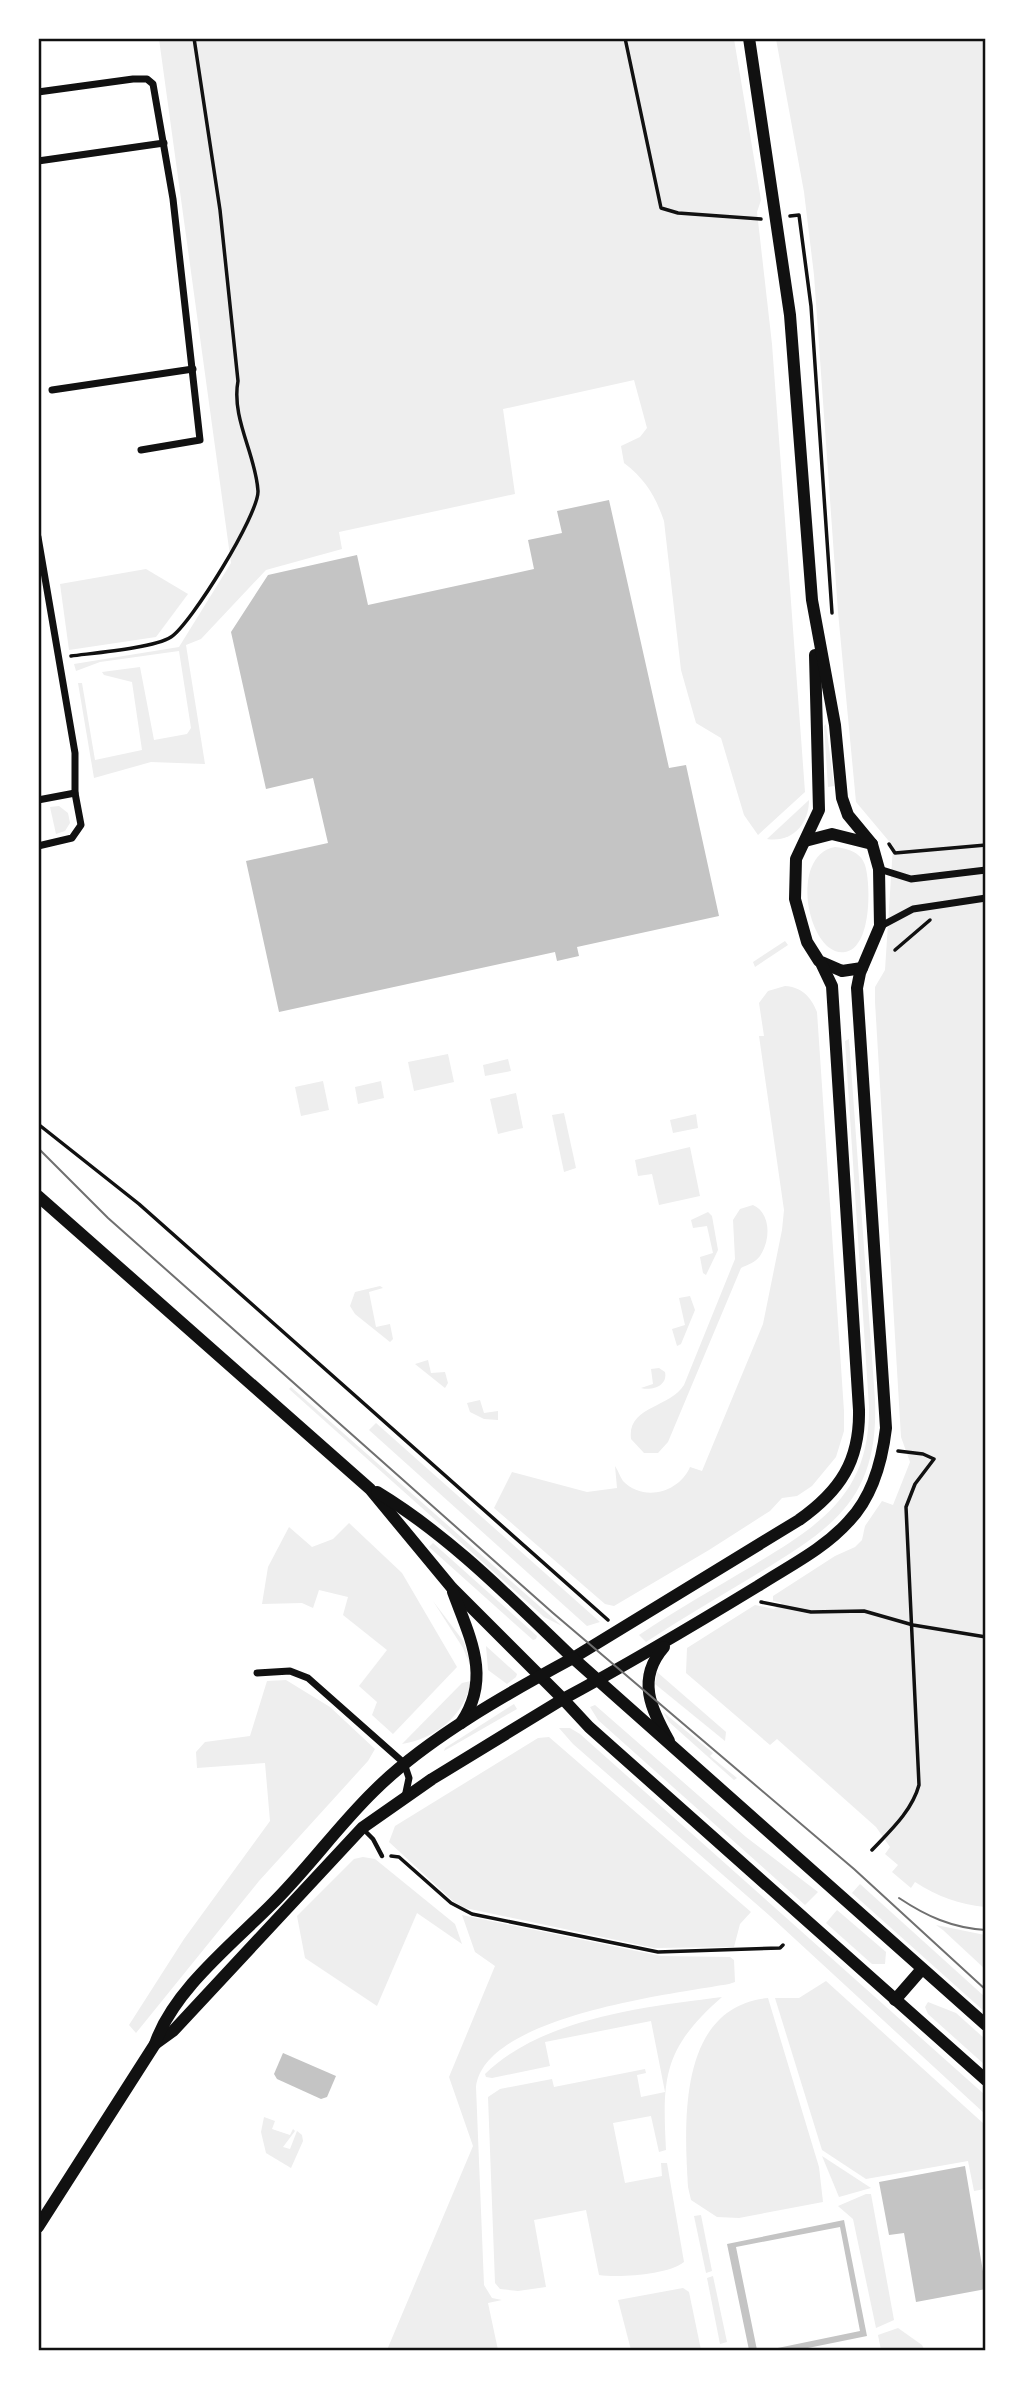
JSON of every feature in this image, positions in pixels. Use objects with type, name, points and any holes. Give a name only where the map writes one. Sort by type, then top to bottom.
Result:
[{"type":"street","points":[[155,2044],[173,2031],[362,1828],[405,1797],[564,1699],[669,1640],[825,1543],[862,1505],[878,1472],[886,1428],[858,991],[862,968],[880,926],[879,869],[872,844],[843,805],[835,726],[815,624],[805,527],[790,315],[749,38]]},
{"type":"street","points":[[38,92],[147,79],[153,84],[164,144],[200,440],[141,450]]},
{"type":"street","points":[[38,162],[164,144]]},
{"type":"street","points":[[52,390],[192,369]]},
{"type":"street","points":[[38,537],[75,752],[75,793],[81,825],[79,832],[72,838],[38,846]]},
{"type":"street","points":[[38,2227],[155,2044],[161,2025],[234,1938],[271,1906],[374,1790],[404,1763],[458,1728],[816,1508],[842,1481],[855,1449],[859,1410],[832,986],[809,946],[795,899],[794,865],[819,810],[815,741],[815,624]]},
{"type":"street","points":[[38,800],[75,793]]},
{"type":"street","points":[[804,842],[816,836],[832,834],[872,844]]},
{"type":"street","points":[[879,869],[911,879],[985,870]]},
{"type":"street","points":[[880,926],[913,909],[985,898]]},
{"type":"street","points":[[822,965],[848,971],[862,968]]},
{"type":"street","points":[[38,1196],[370,1489],[452,1588],[542,1675],[589,1727],[985,2080]]},
{"type":"street","points":[[370,1489],[406,1510],[440,1537],[675,1751],[985,2025]]},
{"type":"street","points":[[452,1588],[475,1648],[479,1670],[474,1699],[458,1728]]},
{"type":"street","points":[[669,1640],[653,1662],[647,1694],[652,1711],[675,1751]]},
{"type":"street","points":[[257,1673],[290,1671],[308,1678],[404,1763],[409,1779],[405,1797]]},
{"type":"street","points":[[895,2000],[922,1969]]},
{"type":"lane","points":[[362,1828],[373,1839],[382,1856]]},
{"type":"path","points":[[625,38],[662,208],[678,213],[761,219]]},
{"type":"path","points":[[799,215],[811,306],[832,616]]},
{"type":"path","points":[[918,850],[926,853],[985,845]]},
{"type":"path","points":[[926,853],[927,860]]},
{"type":"path","points":[[895,950],[931,919]]},
{"type":"path","points":[[38,1124],[139,1204],[606,1619]]},
{"type":"path","points":[[872,1850],[916,1798],[919,1785],[906,1507],[915,1484],[934,1459],[923,1454],[898,1451]]},
{"type":"path","points":[[756,1601],[811,1612],[864,1611],[913,1625],[985,1637]]},
{"type":"path","points":[[382,1856],[399,1857],[452,1903],[472,1914],[658,1952],[782,1946]]},
{"type":"shaded area","points":[[159,39],[734,39],[761,200],[757,212],[772,344],[805,792],[758,835],[744,815],[721,738],[696,723],[681,670],[664,521],[648,488],[624,463],[621,446],[640,437],[647,428],[634,380],[503,409],[515,494],[339,532],[342,549],[266,570],[201,639],[186,645],[205,764],[151,762],[94,778],[78,683],[82,683],[95,760],[142,750],[132,682],[104,675],[102,672],[140,667],[154,740],[187,734],[191,728],[179,651],[100,662],[76,671],[74,664],[179,647],[231,563]]},
{"type":"shaded area","points":[[776,39],[985,39],[985,1907],[949,1899],[915,1882],[911,1888],[892,1872],[898,1865],[885,1854],[890,1847],[876,1827],[777,1739],[770,1745],[686,1673],[687,1648],[755,1605],[774,1609],[782,1603],[773,1601],[773,1596],[835,1556],[855,1547],[862,1540],[865,1526],[882,1501],[893,1505],[910,1462],[901,1437],[875,1002],[875,987],[885,970],[893,846],[856,802],[838,612],[814,275],[804,192]]},
{"type":"shaded area","points":[[146,569],[188,594],[156,637],[69,650],[60,584]]},
{"type":"shaded area","points":[[826,724],[834,786],[828,787],[824,726]]},
{"type":"shaded area","points":[[809,800],[806,817],[797,830],[784,838],[767,839]]},
{"type":"shaded area","points":[[59,806],[68,813],[70,823],[65,831],[56,834],[50,807]]},
{"type":"shaded area","points":[[835,847],[857,854],[865,865],[867,874],[865,928],[854,948],[845,952],[832,950],[822,939],[813,924],[809,905],[811,868],[820,854]]},
{"type":"shaded area","points":[[785,941],[788,945],[755,967],[753,962]]},
{"type":"shaded area","points":[[785,986],[796,988],[805,994],[817,1012],[844,1431],[836,1457],[812,1486],[797,1496],[782,1498],[770,1511],[614,1606],[605,1604],[494,1508],[512,1472],[587,1492],[617,1488],[615,1466],[623,1481],[640,1491],[650,1493],[660,1492],[678,1483],[690,1467],[702,1471],[763,1324],[782,1230],[784,1210],[759,1036],[764,1036],[759,1003],[768,991]]},
{"type":"shaded area","points":[[849,1039],[875,1400],[874,1435],[869,1464],[859,1488],[827,1527],[780,1560],[646,1642],[639,1635],[778,1550],[820,1520],[851,1484],[861,1463],[867,1437],[869,1407],[845,1041]]},
{"type":"shaded area","points":[[448,1054],[454,1082],[414,1091],[408,1062]]},
{"type":"shaded area","points":[[508,1059],[511,1071],[485,1076],[483,1065]]},
{"type":"shaded area","points":[[323,1081],[329,1110],[301,1116],[295,1087]]},
{"type":"shaded area","points":[[381,1081],[384,1098],[358,1104],[355,1087]]},
{"type":"shaded area","points":[[516,1093],[523,1128],[498,1134],[490,1099]]},
{"type":"shaded area","points":[[564,1113],[576,1168],[564,1172],[552,1115]]},
{"type":"shaded area","points":[[696,1114],[698,1128],[673,1133],[670,1120]]},
{"type":"shaded area","points":[[690,1147],[700,1196],[659,1205],[652,1174],[638,1176],[635,1160]]},
{"type":"shaded area","points":[[753,1205],[766,1220],[764,1250],[756,1260],[741,1268],[668,1442],[658,1453],[644,1453],[631,1439],[632,1428],[642,1413],[678,1393],[684,1385],[735,1259],[733,1220],[740,1209]]},
{"type":"shaded area","points":[[708,1212],[712,1216],[718,1250],[706,1275],[703,1273],[700,1257],[713,1253],[707,1226],[693,1228],[691,1220]]},
{"type":"shaded area","points":[[380,1286],[383,1288],[369,1292],[376,1327],[390,1324],[393,1339],[390,1342],[355,1314],[350,1306],[355,1292]]},
{"type":"shaded area","points":[[690,1296],[695,1310],[681,1344],[677,1346],[672,1329],[685,1325],[679,1298]]},
{"type":"shaded area","points":[[428,1360],[431,1373],[445,1372],[448,1383],[445,1388],[415,1364]]},
{"type":"shaded area","points":[[659,1368],[665,1372],[662,1384],[650,1389],[641,1388],[653,1384],[651,1369]]},
{"type":"shaded area","points":[[291,1387],[562,1626],[544,1617],[289,1389]]},
{"type":"shaded area","points":[[480,1400],[484,1413],[498,1411],[498,1420],[484,1419],[470,1412],[467,1403]]},
{"type":"shaded area","points":[[376,1423],[600,1622],[587,1626],[369,1430]]},
{"type":"shaded area","points":[[349,1523],[402,1573],[457,1667],[393,1734],[372,1715],[377,1702],[359,1686],[387,1650],[343,1615],[348,1597],[319,1590],[313,1608],[302,1603],[262,1604],[268,1567],[289,1527],[312,1547],[333,1539]]},
{"type":"shaded area","points":[[433,1543],[537,1636],[536,1639],[533,1640],[429,1547]]},
{"type":"shaded area","points":[[433,1601],[464,1642],[472,1670],[463,1648]]},
{"type":"shaded area","points":[[486,1646],[517,1674],[507,1684],[488,1670]]},
{"type":"shaded area","points":[[657,1672],[726,1732],[725,1741],[655,1684]]},
{"type":"shaded area","points":[[286,1680],[330,1707],[375,1749],[368,1761],[259,1881],[136,2033],[129,2025],[184,1939],[270,1821],[265,1763],[197,1768],[196,1752],[205,1742],[250,1736],[267,1681]]},
{"type":"shaded area","points":[[471,1681],[462,1704],[447,1723],[426,1737],[402,1744],[462,1683]]},
{"type":"shaded area","points":[[514,1704],[517,1709],[444,1751],[445,1748]]},
{"type":"shaded area","points":[[595,1705],[746,1837],[818,1892],[805,1905],[598,1720],[590,1707]]},
{"type":"shaded area","points":[[663,1712],[713,1753],[710,1756],[737,1778],[734,1780],[669,1722]]},
{"type":"shaded area","points":[[559,1728],[570,1728],[580,1734],[985,2095],[985,2114],[770,1916],[573,1744]]},
{"type":"shaded area","points":[[549,1737],[751,1912],[740,1924],[734,1947],[654,1948],[465,1908],[454,1902],[389,1842],[395,1826],[538,1738]]},
{"type":"shaded area","points":[[354,1859],[375,1859],[455,1924],[462,1944],[417,1913],[377,2006],[305,1958],[297,1916]]},
{"type":"shaded area","points":[[860,1884],[985,1997],[985,2012],[852,1893]]},
{"type":"shaded area","points":[[837,1910],[886,1952],[885,1964],[872,1964],[826,1923]]},
{"type":"shaded area","points":[[462,1915],[661,1956],[730,1957],[734,1960],[735,1982],[626,2002],[584,2013],[545,2026],[511,2042],[487,2063],[476,2087],[484,2285],[492,2298],[502,2300],[488,2303],[498,2350],[387,2350],[473,2146],[449,2077],[495,1966],[475,1952]]},
{"type":"shaded area","points":[[936,1925],[985,1935],[985,1969],[943,1930]]},
{"type":"shaded area","points":[[826,1981],[985,2125],[985,2189],[974,2191],[968,2161],[866,2179],[822,2150],[775,1998],[799,1998]]},
{"type":"shaded area","points":[[722,1997],[688,2032],[671,2065],[665,2102],[666,2150],[659,2152],[651,2116],[613,2123],[625,2183],[662,2176],[661,2163],[667,2163],[684,2262],[655,2273],[630,2276],[599,2275],[586,2210],[534,2220],[546,2287],[518,2291],[500,2289],[495,2283],[488,2097],[500,2089],[552,2079],[554,2087],[645,2069],[646,2073],[637,2075],[641,2097],[665,2092],[651,2021],[545,2042],[550,2066],[492,2078],[486,2077],[485,2074],[508,2055],[565,2028],[628,2011]]},
{"type":"shaded area","points":[[768,1998],[819,2167],[823,2202],[739,2218],[717,2217],[691,2200],[688,2187],[686,2131],[693,2071],[702,2044],[717,2022],[739,2006]]},
{"type":"shaded area","points":[[928,2002],[956,2013],[985,2039],[985,2065],[928,2014],[925,2007]]},
{"type":"shaded area","points":[[264,2117],[275,2121],[272,2129],[290,2135],[293,2129],[295,2131],[283,2147],[290,2149],[297,2131],[302,2135],[303,2141],[291,2168],[266,2153],[261,2132]]},
{"type":"shaded area","points":[[822,2156],[871,2188],[839,2197]]},
{"type":"shaded area","points":[[871,2194],[894,2320],[876,2328],[853,2219],[838,2206]]},
{"type":"shaded area","points":[[701,2215],[712,2271],[706,2273],[694,2216]]},
{"type":"shaded area","points":[[713,2276],[727,2342],[720,2344],[707,2278]]},
{"type":"shaded area","points":[[683,2288],[689,2292],[701,2350],[631,2350],[618,2300]]},
{"type":"shaded area","points":[[898,2328],[924,2349],[881,2350],[878,2335]]},
{"type":"building","points":[[609,500],[669,768],[686,765],[719,916],[577,947],[579,956],[557,961],[555,952],[279,1012],[246,861],[328,843],[313,778],[266,789],[231,632],[268,575],[357,555],[368,605],[534,569],[528,540],[562,533],[557,511]]},
{"type":"building","points":[[283,2053],[336,2076],[327,2097],[321,2099],[277,2079],[274,2074]]},
{"type":"building","points":[[965,2166],[986,2289],[916,2302],[904,2233],[889,2235],[879,2182]]},
{"type":"building","points":[[844,2220],[867,2336],[798,2350],[768,2350],[860,2331],[840,2227],[736,2247],[757,2350],[749,2350],[727,2244]]},
{"type":"tram line","points":[[38,1148],[108,1218],[553,1613],[854,1869],[986,1990]]},
{"type":"tram line","points":[[899,1898],[940,1920],[962,1927],[986,1930]]}]
